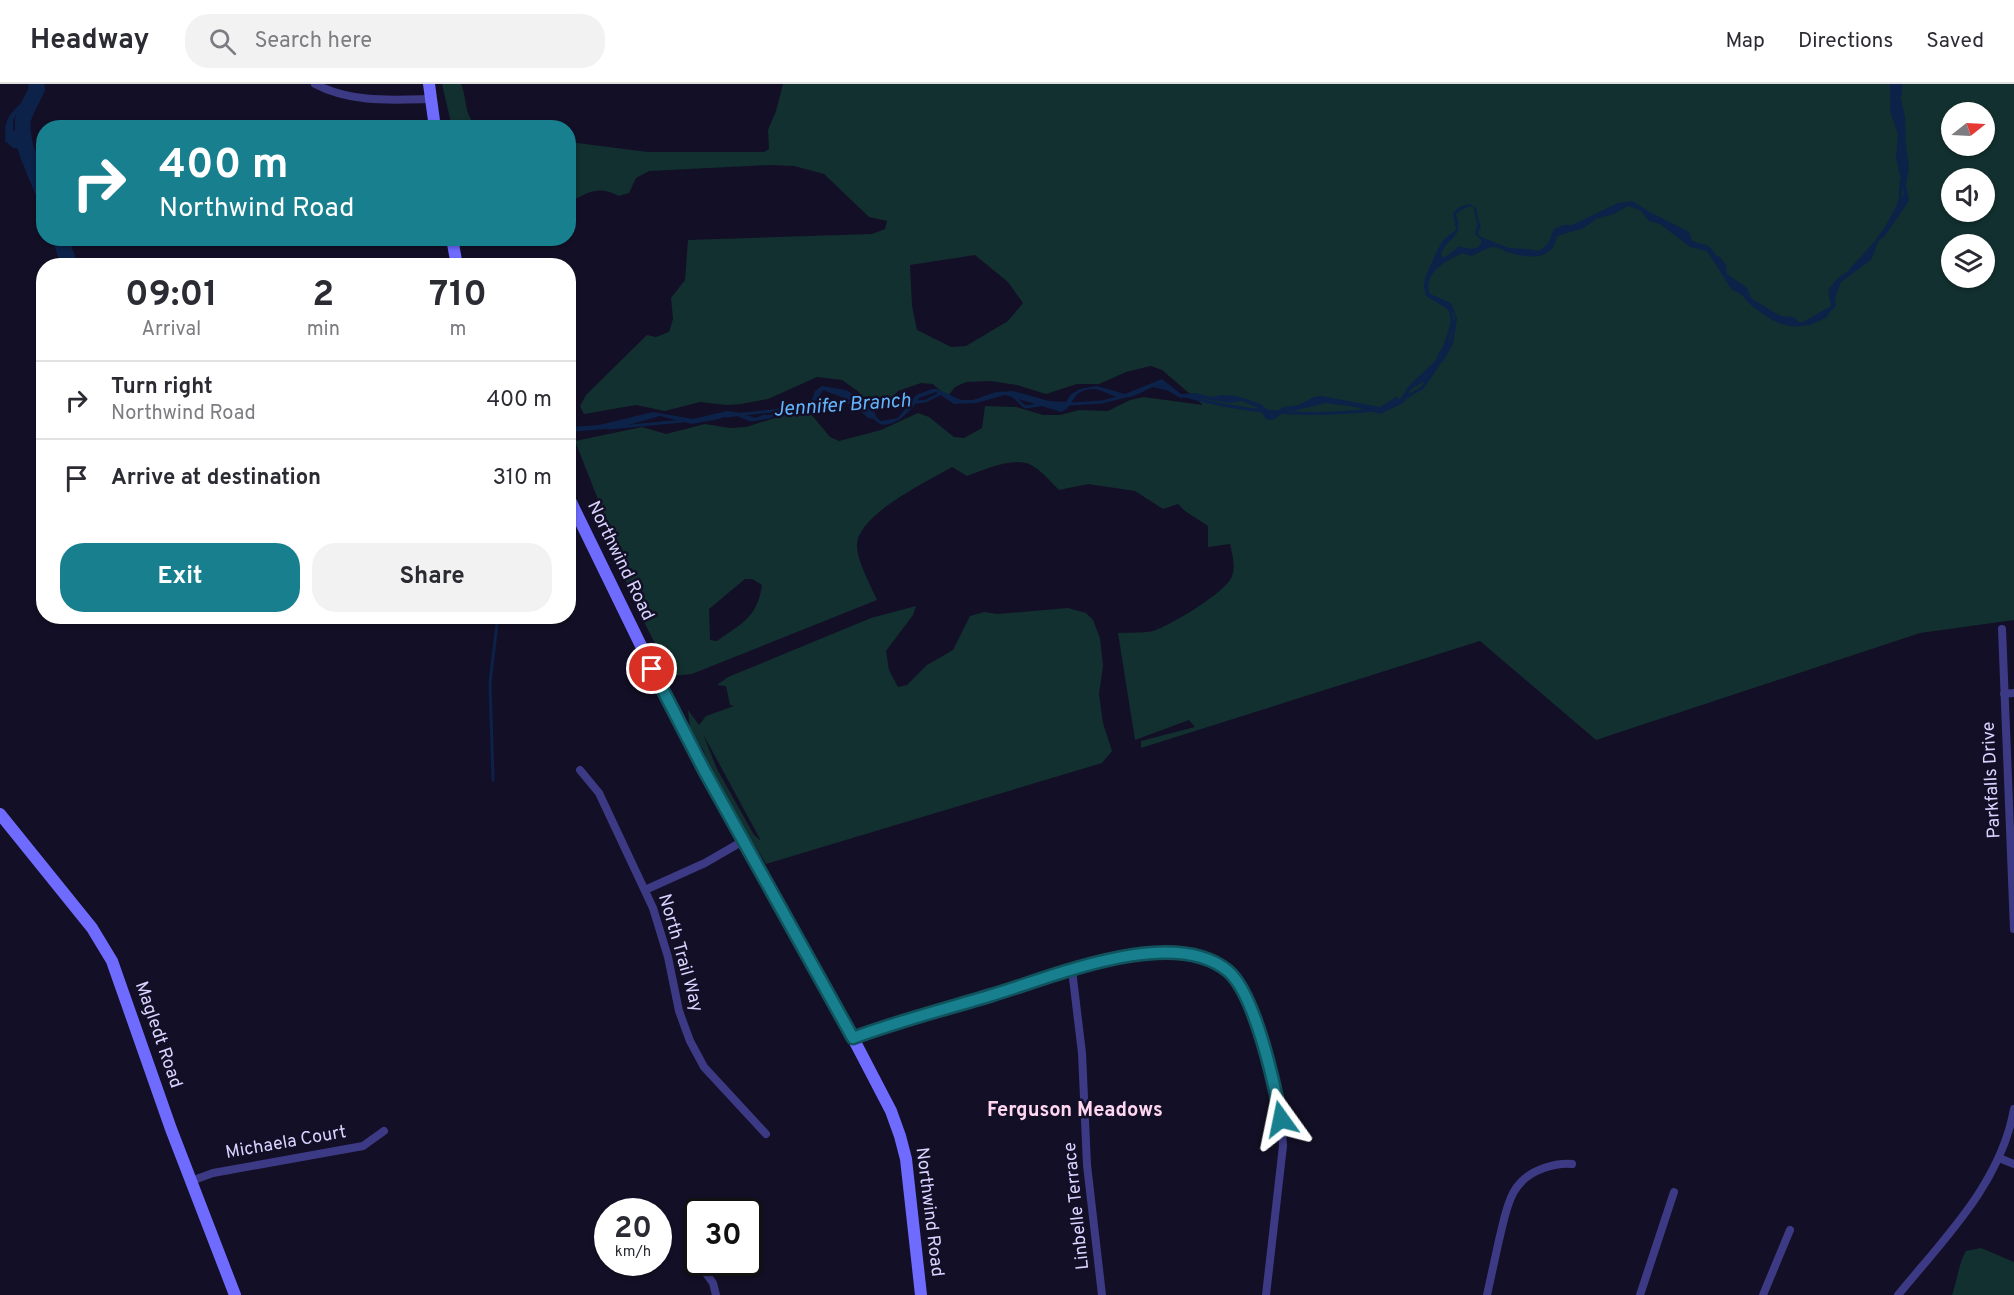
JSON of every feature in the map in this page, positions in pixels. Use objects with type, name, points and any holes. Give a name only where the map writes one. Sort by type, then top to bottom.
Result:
[{"type":"street","points":[[315,84],[334,92],[360,98],[431,99]]},
{"type":"street","points":[[429,84],[434,120]]},
{"type":"street","name":"Northwind Road","points":[[576,513],[664,695],[853,1038],[891,1112],[902,1142],[921,1295]]},
{"type":"street","name":"Parkfalls Drive","points":[[2002,629],[2013,847],[2014,929]]},
{"type":"street","points":[[2004,694],[2014,693]]},
{"type":"street","name":"North Trail Way","points":[[580,770],[599,793],[645,890],[660,927],[680,1011],[690,1041],[704,1067],[766,1134]]},
{"type":"street","name":"Magledt Road","points":[[2,820],[83,916],[106,949],[126,997],[171,1129],[235,1295]]},
{"type":"street","points":[[645,890],[705,863],[743,841]]},
{"type":"street","points":[[853,1038],[1107,960],[1157,953],[1190,954],[1220,965],[1240,983],[1255,1017],[1281,1119],[1283,1146],[1266,1295]]},
{"type":"street","name":"Linbelle Terrace","points":[[1072,970],[1082,1053],[1087,1165],[1102,1295]]},
{"type":"street","points":[[1898,1295],[1971,1205],[1988,1180],[1999,1158],[2014,1109]]},
{"type":"street","name":"Michaela Court","points":[[191,1181],[213,1173],[363,1146],[384,1131]]},
{"type":"street","points":[[1999,1158],[2014,1164]]},
{"type":"street","points":[[1487,1295],[1506,1210],[1514,1190],[1531,1173],[1551,1166],[1572,1164]]},
{"type":"street","points":[[1640,1295],[1674,1192]]},
{"type":"street","points":[[1763,1295],[1790,1230]]},
{"type":"street","points":[[708,1276],[713,1283],[716,1295]]},
{"type":"green space","points":[[442,84],[461,84],[472,120],[450,120]]},
{"type":"green space","points":[[783,84],[2014,84],[2014,620],[1920,633],[1596,740],[1480,641],[1141,748],[1141,741],[1195,727],[1189,720],[1135,740],[1118,633],[1156,630],[1210,599],[1228,583],[1232,576],[1234,564],[1230,544],[1208,547],[1208,526],[1178,504],[1163,509],[1135,491],[1088,484],[1059,490],[1035,467],[1016,462],[967,476],[952,467],[896,500],[869,521],[861,533],[857,550],[861,565],[877,600],[692,674],[672,676],[629,593],[618,550],[576,441],[642,427],[666,434],[705,424],[730,428],[746,427],[806,408],[830,437],[839,441],[881,430],[918,413],[929,417],[954,437],[964,438],[982,428],[985,406],[1016,407],[1043,415],[1060,415],[1079,410],[1108,411],[1130,400],[1143,397],[1203,405],[1162,370],[1151,366],[1126,372],[1099,384],[1077,384],[1046,394],[1017,385],[990,381],[966,382],[955,387],[947,397],[933,384],[921,383],[898,391],[883,406],[852,411],[861,399],[859,392],[842,380],[817,377],[768,399],[741,404],[700,402],[665,411],[636,405],[584,414],[580,406],[586,395],[647,335],[656,337],[669,332],[673,319],[671,298],[685,280],[688,240],[872,234],[885,229],[887,221],[869,217],[824,174],[794,166],[770,165],[649,171],[636,178],[629,193],[619,196],[599,190],[576,199],[576,143],[648,152],[764,152],[769,149],[768,130]],"holes":[[[975,255],[1008,282],[1023,303],[1008,321],[966,346],[951,347],[917,330],[912,306],[910,265]],[[745,579],[752,579],[762,585],[760,596],[752,612],[741,624],[717,641],[710,640],[709,609]]]},
{"type":"green space","points":[[916,606],[913,615],[886,651],[889,670],[898,687],[907,685],[927,665],[953,650],[970,616],[984,612],[997,614],[1068,608],[1086,613],[1093,620],[1100,638],[1103,666],[1099,694],[1103,723],[1112,751],[1102,763],[766,864],[718,787],[703,750],[690,729],[688,710],[699,725],[706,716],[734,706],[730,705],[726,686],[717,685],[728,677],[871,618]],"holes":[[[703,734],[760,839],[754,835],[717,769]]]},
{"type":"green space","points":[[1981,1248],[2014,1262],[2014,1295],[1952,1295],[1966,1251]]},
{"type":"water","points":[[38,84],[42,84],[35,97],[16,115],[13,129],[36,159],[36,166],[34,160],[24,149],[13,148],[5,141],[7,121]]},
{"type":"water","name":"Jennifer Branch","points":[[1890,84],[1900,84],[1909,167],[1906,185],[1909,201],[1884,237],[1879,240],[1871,260],[1841,282],[1835,298],[1836,306],[1825,316],[1804,326],[1782,324],[1761,313],[1740,294],[1732,290],[1707,251],[1690,247],[1660,224],[1649,221],[1640,210],[1628,206],[1614,214],[1596,219],[1584,228],[1557,236],[1555,244],[1545,254],[1523,256],[1491,247],[1471,256],[1463,253],[1438,268],[1428,286],[1430,294],[1451,303],[1457,318],[1453,344],[1429,381],[1411,389],[1403,403],[1380,414],[1356,407],[1325,403],[1294,411],[1284,411],[1275,419],[1267,420],[1258,408],[1242,401],[1229,403],[1192,397],[1180,398],[1159,385],[1123,398],[1097,390],[1087,390],[1078,394],[1061,412],[1005,395],[976,403],[954,404],[936,392],[919,398],[899,420],[885,425],[868,418],[849,400],[823,390],[815,404],[787,415],[778,414],[756,421],[749,421],[732,414],[692,424],[660,416],[618,428],[576,431],[576,427],[599,425],[653,412],[693,419],[727,411],[755,418],[771,415],[783,404],[786,406],[785,410],[792,411],[811,402],[815,391],[822,386],[846,390],[871,405],[877,418],[881,421],[898,418],[916,395],[932,389],[961,400],[973,400],[996,392],[1013,391],[1049,401],[1066,402],[1070,395],[1080,389],[1097,386],[1125,394],[1162,379],[1181,394],[1195,393],[1212,397],[1237,396],[1261,404],[1272,414],[1284,407],[1298,405],[1314,397],[1322,396],[1380,407],[1398,396],[1398,400],[1401,398],[1408,387],[1436,360],[1451,337],[1454,313],[1426,296],[1425,278],[1443,240],[1456,230],[1453,213],[1459,207],[1470,204],[1477,209],[1481,227],[1478,232],[1479,236],[1510,248],[1539,251],[1548,244],[1554,229],[1572,225],[1618,203],[1632,201],[1689,232],[1692,241],[1709,246],[1726,265],[1727,274],[1747,288],[1751,298],[1781,316],[1794,317],[1799,322],[1803,322],[1831,306],[1830,288],[1859,262],[1885,227],[1899,199],[1904,195],[1896,157],[1898,134],[1890,112]],"holes":[[[1471,206],[1474,208],[1477,225],[1475,234],[1481,240],[1479,246],[1474,249],[1459,246],[1443,258],[1441,254],[1444,248],[1457,233],[1456,214]]]},
{"type":"waterway","name":"Jennifer Branch","points":[[36,84],[37,89],[23,120],[24,139],[36,175]]},
{"type":"waterway","name":"Jennifer Branch","points":[[1900,95],[1901,84]]},
{"type":"waterway","name":"Jennifer Branch","points":[[1900,200],[1901,182]]},
{"type":"waterway","name":"Jennifer Branch","points":[[63,246],[67,258]]},
{"type":"waterway","name":"Jennifer Branch","points":[[1851,269],[1863,257]]},
{"type":"waterway","name":"Jennifer Branch","points":[[1443,350],[1452,324],[1449,308]]},
{"type":"waterway","name":"Jennifer Branch","points":[[1809,324],[1826,316],[1828,312]]},
{"type":"waterway","name":"Jennifer Branch","points":[[1403,399],[1422,388],[1437,367]]},
{"type":"waterway","name":"Jennifer Branch","points":[[1151,385],[1168,389]]},
{"type":"waterway","name":"Jennifer Branch","points":[[863,402],[918,402],[926,401],[941,393]]},
{"type":"waterway","name":"Jennifer Branch","points":[[1012,395],[1025,407],[1040,405]]},
{"type":"waterway","name":"Jennifer Branch","points":[[1070,404],[1102,402],[1126,396]]},
{"type":"waterway","name":"Jennifer Branch","points":[[1185,396],[1254,410],[1278,412],[1325,413],[1372,410]]},
{"type":"waterway","name":"Jennifer Branch","points":[[726,416],[853,402]]},
{"type":"waterway","name":"Jennifer Branch","points":[[609,428],[683,421]]},
{"type":"waterway","points":[[493,780],[490,682],[497,624]]},
{"type":"district","name":"Ferguson Meadows","points":[[1075,1111]]},
{"type":"route","points":[[652,669],[771,893],[853,1038],[1107,960],[1157,953],[1190,954],[1220,965],[1240,983],[1255,1017],[1281,1119]]}]
